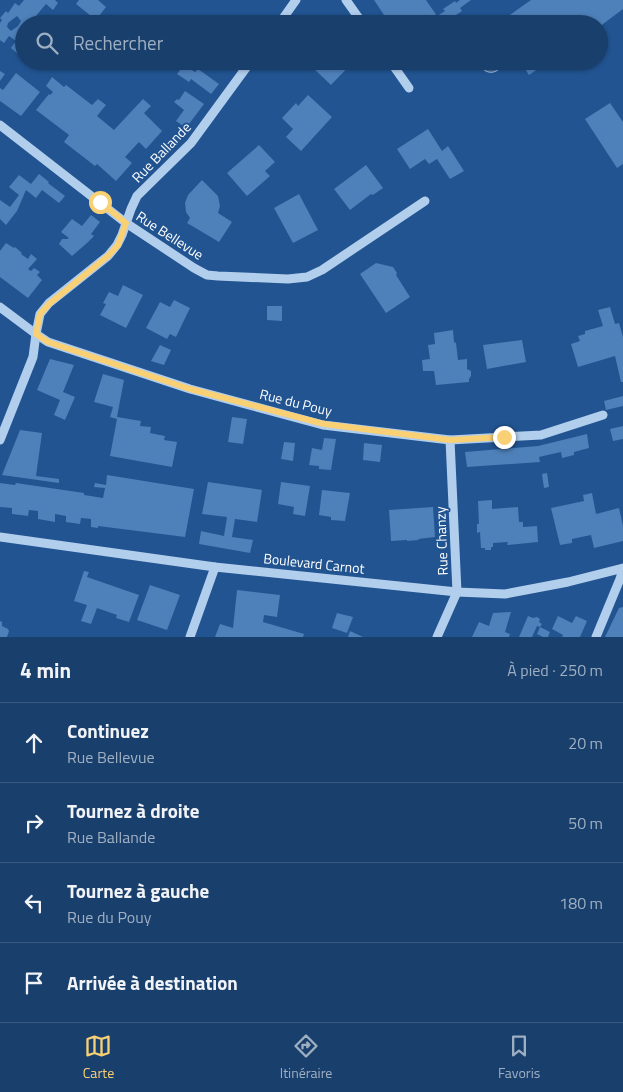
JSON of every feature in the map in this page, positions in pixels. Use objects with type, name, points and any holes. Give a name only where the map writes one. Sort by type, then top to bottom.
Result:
[{"type":"street","points":[[285,15],[296,0]]},
{"type":"street","points":[[346,0],[357,15]]},
{"type":"street","name":"Rue Ballande","points":[[0,440],[33,357],[40,314],[49,304],[108,256],[118,245],[137,196],[191,143],[245,70]]},
{"type":"street","points":[[396,70],[409,88]]},
{"type":"street","name":"Rue Bellevue","points":[[0,125],[126,223],[194,268],[207,274],[218,276],[288,279],[307,277],[322,270],[425,201]]},
{"type":"street","name":"Rue du Pouy","points":[[0,307],[48,342],[190,389],[324,424],[450,440],[541,435],[603,415]]},
{"type":"street","name":"Rue Chanzy","points":[[437,637],[457,592],[450,440]]},
{"type":"street","name":"Boulevard Carnot","points":[[0,537],[215,567],[457,592],[505,594],[623,569]]},
{"type":"street","points":[[190,637],[215,567]]},
{"type":"street","points":[[596,637],[623,569]]},
{"type":"water","points":[[484,70],[498,70],[495,72]]},
{"type":"building","points":[[24,0],[55,0],[58,3],[53,10],[46,4],[37,15],[15,15],[7,27],[11,31],[15,28],[15,40],[9,36],[4,43],[0,40],[0,23],[2,20],[0,18],[6,11],[8,13],[15,3],[19,6]]},
{"type":"building","points":[[79,0],[98,0],[106,7],[100,15],[90,15],[76,4]]},
{"type":"building","points":[[374,0],[426,0],[436,15],[384,15]]},
{"type":"building","points":[[460,0],[471,0],[460,8],[462,11],[456,15],[439,15],[445,11],[443,9],[455,1],[456,3]]},
{"type":"building","points":[[531,0],[623,0],[623,9],[608,20],[608,15],[510,15]]},
{"type":"building","points":[[15,42],[15,52],[11,48]]},
{"type":"building","points":[[180,70],[192,70],[195,72],[199,70],[219,84],[211,94],[191,79],[189,82],[177,74]]},
{"type":"building","points":[[315,70],[345,70],[331,85]]},
{"type":"building","points":[[526,70],[536,70],[529,75]]},
{"type":"building","points":[[0,71],[5,74],[0,81]]},
{"type":"building","points":[[16,73],[40,92],[21,116],[0,101],[0,88],[3,90]]},
{"type":"building","points":[[52,77],[92,105],[98,99],[106,105],[97,116],[114,130],[143,99],[151,106],[144,113],[162,131],[146,149],[139,142],[125,157],[132,163],[116,181],[97,164],[95,166],[64,142],[69,135],[36,110],[49,94],[53,92],[46,86]]},
{"type":"building","points":[[185,91],[204,104],[186,128],[176,121],[184,110],[174,102],[177,99],[179,100]]},
{"type":"building","points":[[308,95],[332,117],[301,151],[286,137],[293,129],[282,118],[296,103],[298,106]]},
{"type":"building","points":[[610,103],[623,122],[623,164],[617,168],[585,119]]},
{"type":"building","points":[[428,129],[442,151],[448,146],[464,171],[450,179],[437,159],[429,164],[425,159],[410,169],[397,149]]},
{"type":"building","points":[[259,145],[275,162],[265,171],[270,176],[247,196],[227,173]]},
{"type":"building","points":[[366,165],[383,188],[373,195],[371,194],[350,210],[334,189]]},
{"type":"building","points":[[39,174],[65,196],[59,203],[42,190],[36,198],[26,190],[17,211],[6,225],[0,219],[0,200],[10,207],[19,195],[9,187],[19,175],[31,184]]},
{"type":"building","points":[[202,180],[218,196],[220,206],[218,213],[232,222],[219,242],[187,223],[190,218],[186,212],[185,203],[188,195]]},
{"type":"building","points":[[299,194],[318,230],[293,243],[274,208]]},
{"type":"building","points":[[91,215],[100,222],[91,234],[94,236],[72,256],[59,244],[62,239],[69,238],[61,232],[72,219],[82,226]]},
{"type":"building","points":[[6,243],[15,247],[28,259],[31,254],[37,259],[28,269],[31,271],[34,268],[40,272],[37,275],[42,280],[28,298],[0,277],[0,251]]},
{"type":"building","points":[[376,263],[393,267],[410,297],[386,313],[360,274]]},
{"type":"building","points":[[123,285],[143,295],[126,328],[100,315],[106,304],[103,303],[109,292],[118,296]]},
{"type":"building","points":[[174,300],[190,308],[176,337],[170,334],[167,339],[146,328],[160,302],[170,307]]},
{"type":"building","points":[[267,306],[282,306],[282,321],[267,320]]},
{"type":"building","points":[[610,307],[615,324],[619,323],[623,337],[623,382],[621,382],[615,356],[578,367],[571,344],[580,341],[578,336],[585,334],[585,331],[603,326],[598,310]]},
{"type":"building","points":[[453,330],[458,360],[467,359],[467,369],[471,371],[471,376],[469,382],[436,385],[434,371],[423,371],[422,360],[430,359],[428,345],[435,344],[434,333]]},
{"type":"building","points":[[522,340],[526,362],[487,369],[483,345]]},
{"type":"building","points":[[160,345],[171,350],[164,365],[151,361]]},
{"type":"building","points":[[50,359],[74,365],[63,392],[75,397],[65,420],[54,415],[60,400],[37,390]]},
{"type":"building","points":[[103,374],[124,380],[117,417],[141,421],[140,426],[151,427],[150,433],[165,436],[164,440],[177,442],[172,467],[110,456],[117,419],[110,417],[113,407],[94,402]]},
{"type":"building","points":[[623,396],[623,406],[606,410],[604,401]]},
{"type":"building","points":[[232,417],[247,419],[243,444],[228,442]]},
{"type":"building","points":[[623,426],[623,439],[613,441],[610,429]]},
{"type":"building","points":[[20,430],[42,433],[36,476],[59,479],[59,483],[2,475]]},
{"type":"building","points":[[587,434],[589,448],[574,452],[574,455],[562,458],[561,452],[539,457],[540,462],[467,467],[465,452],[538,446]]},
{"type":"building","points":[[324,438],[336,439],[331,470],[319,469],[319,466],[309,465],[312,448],[322,450]]},
{"type":"building","points":[[284,442],[295,443],[293,461],[281,459]]},
{"type":"building","points":[[364,443],[382,445],[380,462],[363,460]]},
{"type":"building","points":[[547,473],[549,487],[544,488],[542,474]]},
{"type":"building","points":[[107,475],[194,489],[185,537],[98,526],[98,528],[91,527],[91,519],[81,518],[80,524],[66,522],[66,516],[55,514],[55,522],[38,519],[38,511],[29,510],[28,516],[12,514],[12,508],[0,507],[0,483],[15,485],[16,483],[84,493],[84,495],[103,498],[105,488],[94,487],[95,483],[106,485]]},
{"type":"building","points":[[208,482],[262,490],[257,522],[235,519],[232,537],[253,540],[250,553],[199,544],[201,531],[224,536],[227,517],[202,514]]},
{"type":"building","points":[[281,482],[310,486],[305,516],[293,514],[294,507],[278,504]]},
{"type":"building","points":[[322,490],[350,493],[345,521],[331,520],[331,517],[319,515]]},
{"type":"building","points":[[592,493],[596,514],[619,508],[623,526],[623,541],[594,548],[591,535],[572,539],[572,543],[560,545],[551,508],[584,501],[583,495]]},
{"type":"building","points":[[492,500],[492,509],[518,507],[519,522],[523,522],[523,527],[537,526],[538,542],[507,545],[508,542],[493,543],[491,550],[481,548],[480,532],[477,533],[477,524],[479,524],[478,501]]},
{"type":"building","points":[[433,507],[435,537],[419,540],[391,541],[389,510]]},
{"type":"building","points":[[84,571],[89,572],[87,577],[139,595],[129,622],[116,618],[117,615],[97,608],[91,624],[81,621],[87,605],[74,601]]},
{"type":"building","points":[[150,585],[180,595],[167,630],[137,620]]},
{"type":"building","points":[[237,590],[280,595],[277,617],[264,615],[263,622],[304,634],[303,637],[215,637],[220,624],[233,628]]},
{"type":"building","points":[[623,607],[623,637],[605,637],[619,608]]},
{"type":"building","points":[[511,612],[505,632],[510,634],[509,637],[472,637],[479,622],[489,626],[493,613]]},
{"type":"building","points":[[337,613],[353,617],[347,633],[332,628]]},
{"type":"building","points":[[528,616],[537,617],[542,624],[540,627],[537,626],[532,637],[519,637]]},
{"type":"building","points":[[558,616],[572,623],[576,616],[587,621],[580,637],[562,637],[563,635],[552,629]]},
{"type":"building","points":[[0,621],[2,626],[9,631],[7,637],[0,637]]},
{"type":"building","points":[[540,627],[550,632],[548,637],[537,634]]},
{"type":"building","points":[[350,631],[363,637],[348,637]]},
{"type":"route","points":[[100,202],[126,223],[122,235],[118,245],[108,256],[49,304],[40,314],[36,334],[48,342],[190,389],[324,424],[450,440],[504,437]]}]
